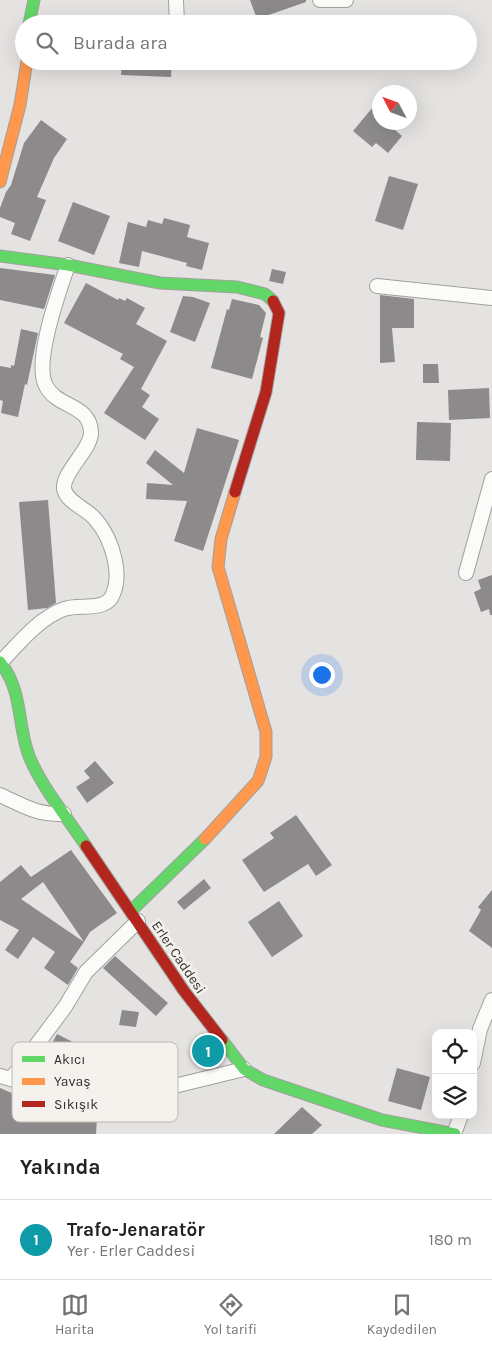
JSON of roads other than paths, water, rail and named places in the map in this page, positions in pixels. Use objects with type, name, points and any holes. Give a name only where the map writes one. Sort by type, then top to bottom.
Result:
[{"type":"street","points":[[31,15],[34,0]]},
{"type":"street","points":[[176,0],[177,15]]},
{"type":"street","points":[[320,0],[346,0]]},
{"type":"street","points":[[0,182],[20,105],[26,70]]},
{"type":"street","points":[[0,256],[68,265],[160,283],[237,287],[252,290],[265,294],[275,302],[279,313],[266,392],[221,539],[218,567],[266,732],[266,757],[258,781],[134,916],[86,972],[65,1006],[35,1042]]},
{"type":"street","points":[[1,662],[45,620],[65,609],[100,605],[109,601],[116,590],[116,569],[105,534],[96,519],[67,497],[64,488],[66,479],[91,434],[89,420],[84,412],[56,398],[46,387],[42,375],[52,313],[68,265]]},
{"type":"street","points":[[377,286],[492,298]]},
{"type":"street","points":[[466,573],[492,479]]},
{"type":"street","name":"Erler Caddesi","points":[[1,662],[11,675],[17,691],[22,732],[31,760],[64,814],[203,1018],[244,1069],[263,1080],[292,1091],[374,1117],[408,1126],[454,1134]]},
{"type":"street","points":[[0,796],[32,811],[64,814]]},
{"type":"street","points":[[477,1044],[480,1029],[492,1000]]},
{"type":"street","points":[[178,1085],[244,1069]]},
{"type":"street","points":[[454,1134],[460,1119]]},
{"type":"place","name":"Trafo-Jenaratör","points":[[208,1051]]}]
